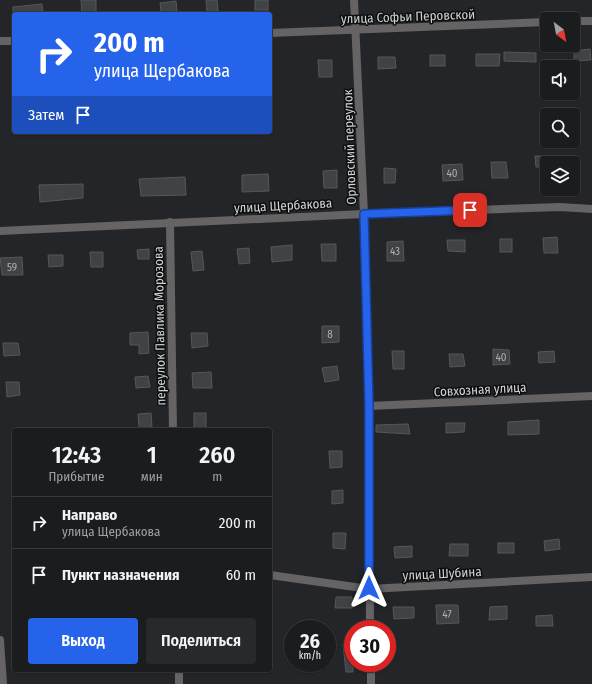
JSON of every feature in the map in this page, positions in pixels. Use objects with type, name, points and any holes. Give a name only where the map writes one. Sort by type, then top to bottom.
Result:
[{"type":"street","name":"Орловский переулок","points":[[354,0],[364,214],[369,406],[370,620]]},
{"type":"street","points":[[580,21],[592,20]]},
{"type":"street","name":"улица Софьи Перовской","points":[[272,33],[356,31],[540,22]]},
{"type":"street","points":[[0,41],[12,40]]},
{"type":"street","name":"улица Щербакова","points":[[0,231],[364,214],[560,207],[592,209]]},
{"type":"street","name":"переулок Павлика Морозова","points":[[170,222],[173,428]]},
{"type":"street","name":"Совхозная улица","points":[[369,406],[592,396]]},
{"type":"street","name":"улица Шубина","points":[[272,575],[369,588],[592,577]]},
{"type":"street","points":[[0,640],[3,684]]},
{"type":"street","points":[[179,672],[179,684]]},
{"type":"street","points":[[371,672],[372,684]]},
{"type":"building","points":[[81,0],[96,0],[96,12],[82,12]]},
{"type":"building","points":[[206,0],[217,0],[218,11],[207,12]]},
{"type":"building","points":[[255,0],[268,0],[268,10],[255,10]]},
{"type":"building","points":[[176,1],[177,11],[161,12],[160,3]]},
{"type":"building","points":[[42,4],[43,12],[13,12],[13,7]]},
{"type":"building","points":[[590,49],[591,60],[574,60],[574,52],[580,52],[580,50]]},
{"type":"building","points":[[504,52],[536,53],[536,62],[504,61]]},
{"type":"building","points":[[476,54],[500,54],[499,66],[476,66]]},
{"type":"building","points":[[430,55],[445,55],[445,66],[430,66]]},
{"type":"building","points":[[378,57],[395,57],[396,68],[378,69]]},
{"type":"building","points":[[318,60],[332,60],[332,77],[319,77]]},
{"type":"building","points":[[535,156],[540,156],[540,167],[536,167]]},
{"type":"building","points":[[491,162],[506,162],[508,178],[492,178]]},
{"type":"building","points":[[462,164],[463,180],[443,181],[442,165]]},
{"type":"building","points":[[384,168],[396,169],[395,183],[384,183]]},
{"type":"building","points":[[337,170],[337,188],[324,188],[323,171]]},
{"type":"building","points":[[268,174],[269,191],[242,192],[242,175]]},
{"type":"building","points":[[185,177],[186,195],[141,196],[139,179]]},
{"type":"building","points":[[83,184],[83,198],[40,202],[39,185]]},
{"type":"building","points":[[557,237],[558,253],[544,253],[543,238]]},
{"type":"building","points":[[500,239],[512,239],[512,252],[500,252]]},
{"type":"building","points":[[447,240],[465,240],[465,252],[448,251]]},
{"type":"building","points":[[403,241],[404,261],[387,261],[387,242]]},
{"type":"building","points":[[321,244],[336,244],[336,261],[322,261]]},
{"type":"building","points":[[292,245],[292,260],[272,262],[271,247]]},
{"type":"building","points":[[249,248],[250,263],[239,264],[237,249]]},
{"type":"building","points":[[149,249],[149,259],[138,259],[137,250]]},
{"type":"building","points":[[202,251],[204,270],[193,271],[191,252]]},
{"type":"building","points":[[90,252],[103,252],[103,267],[91,267]]},
{"type":"building","points":[[48,255],[63,255],[63,266],[49,267]]},
{"type":"building","points":[[22,257],[23,275],[2,275],[0,258]]},
{"type":"building","points":[[322,326],[339,326],[339,342],[322,343]]},
{"type":"building","points":[[148,332],[149,353],[139,354],[139,345],[130,345],[130,333]]},
{"type":"building","points":[[191,333],[207,333],[208,346],[192,348]]},
{"type":"building","points":[[3,343],[18,343],[20,355],[4,356]]},
{"type":"building","points":[[493,349],[509,350],[510,364],[493,365]]},
{"type":"building","points":[[392,351],[404,351],[404,369],[393,369]]},
{"type":"building","points":[[554,351],[555,362],[539,363],[538,352]]},
{"type":"building","points":[[449,354],[463,354],[465,366],[450,367]]},
{"type":"building","points":[[337,366],[339,380],[325,382],[322,368]]},
{"type":"building","points":[[211,372],[212,388],[193,388],[192,373]]},
{"type":"building","points":[[148,376],[150,387],[136,388],[135,377]]},
{"type":"building","points":[[6,382],[19,382],[20,395],[7,397]]},
{"type":"building","points":[[151,413],[152,427],[139,428],[138,414]]},
{"type":"building","points":[[194,413],[206,413],[206,428],[194,428]]},
{"type":"building","points":[[539,420],[539,434],[508,435],[508,422]]},
{"type":"building","points":[[446,423],[465,423],[464,432],[446,433]]},
{"type":"building","points":[[408,424],[410,434],[376,432],[376,425]]},
{"type":"building","points":[[329,451],[342,451],[342,467],[330,468]]},
{"type":"building","points":[[343,490],[343,503],[332,504],[332,491]]},
{"type":"building","points":[[333,533],[346,533],[345,549],[333,548]]},
{"type":"building","points":[[559,539],[560,549],[545,551],[544,541]]},
{"type":"building","points":[[498,543],[514,543],[514,553],[498,553]]},
{"type":"building","points":[[450,544],[468,544],[468,556],[449,556]]},
{"type":"building","points":[[412,546],[412,557],[395,558],[394,547]]},
{"type":"building","points":[[336,597],[352,597],[352,608],[335,608]]},
{"type":"building","points":[[436,605],[458,605],[459,623],[437,624]]},
{"type":"building","points":[[507,606],[507,619],[489,620],[490,607]]},
{"type":"building","points":[[393,607],[414,607],[414,618],[394,619]]},
{"type":"building","points":[[552,615],[553,626],[536,626],[536,616]]},
{"type":"route","points":[[369,588],[369,406],[364,214],[470,210]]}]
